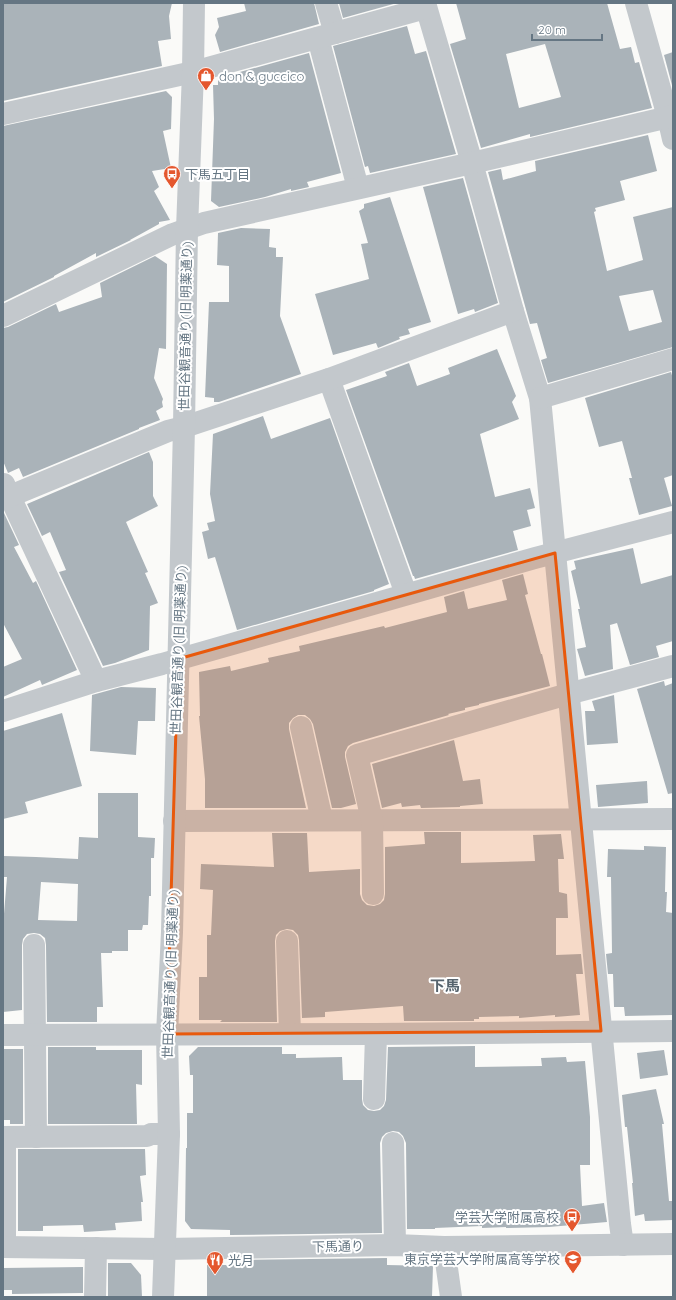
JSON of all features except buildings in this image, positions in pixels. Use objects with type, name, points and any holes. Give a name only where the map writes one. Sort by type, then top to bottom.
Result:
[{"type":"street","name":"世田谷観音通り(旧 明薬通り)","points":[[163,1297],[169,1134],[167,1034],[172,932],[184,427],[187,229],[194,3]]},
{"type":"street","points":[[326,3],[326,36],[358,188]]},
{"type":"street","points":[[636,3],[671,117],[673,139]]},
{"type":"street","points":[[3,114],[193,72],[326,36],[426,5],[513,311],[540,398],[580,820],[623,1245]]},
{"type":"street","points":[[3,316],[173,234],[204,223],[671,117]]},
{"type":"street","points":[[96,681],[5,492],[168,431],[329,379],[513,311]]},
{"type":"street","points":[[540,398],[673,359]]},
{"type":"street","points":[[329,379],[406,594]]},
{"type":"street","points":[[3,710],[96,681],[406,594],[673,522]]},
{"type":"street","points":[[373,894],[372,820],[357,755],[568,694],[673,666]]},
{"type":"street","points":[[301,727],[322,820]]},
{"type":"street","points":[[174,821],[673,819]]},
{"type":"street","points":[[287,941],[290,1034]]},
{"type":"street","points":[[34,945],[36,1137]]},
{"type":"street","points":[[3,1035],[376,1034],[673,1031]]},
{"type":"street","points":[[374,1099],[376,1034]]},
{"type":"street","points":[[4,1247],[4,1137],[146,1136],[151,1134],[169,1134]]},
{"type":"street","points":[[392,1143],[395,1245]]},
{"type":"street","name":"下馬通り","points":[[4,1247],[164,1249],[395,1245],[444,1248],[673,1244]]},
{"type":"street","points":[[95,1297],[96,1248]]},
{"type":"street","points":[[444,1248],[451,1297]]},
{"type":"highlighted area","points":[[555,553],[601,1031],[167,1034],[178,659]]},
{"type":"place","name":"don & guccico","points":[[206,91]]},
{"type":"place","name":"下馬五丁目","points":[[172,189]]},
{"type":"place","name":"学芸大学附属高校","points":[[572,1232]]},
{"type":"place","name":"東京学芸大学附属高等学校","points":[[573,1274]]},
{"type":"place","name":"光月","points":[[215,1275]]},
{"type":"district","name":"下馬","points":[[445,986]]}]
